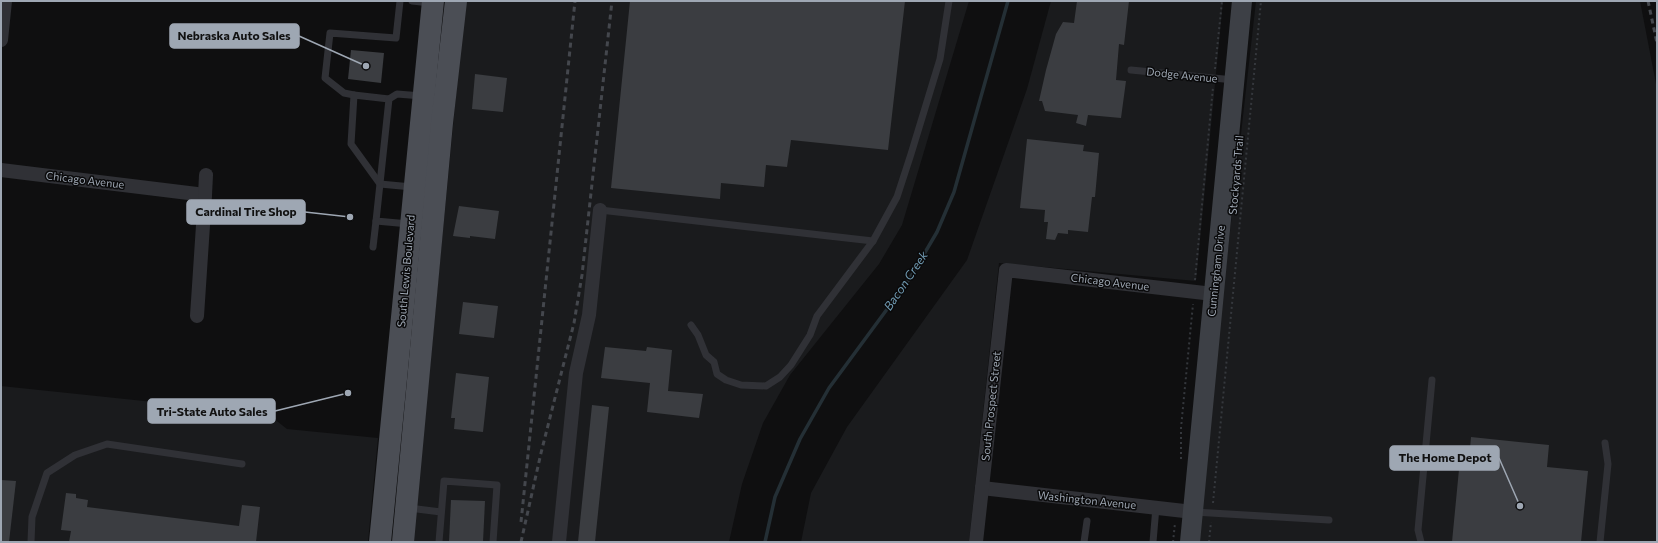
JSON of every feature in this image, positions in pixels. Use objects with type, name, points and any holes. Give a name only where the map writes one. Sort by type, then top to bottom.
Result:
[{"type":"main road","name":"South Lewis Boulevard","points":[[403,542],[442,123],[456,1]]},
{"type":"main road","name":"South Lewis Boulevard","points":[[380,542],[423,96],[422,2]]},
{"type":"street","points":[[1,40],[5,1]]},
{"type":"street","name":"Cunningham Drive","points":[[1190,542],[1242,1]]},
{"type":"street","name":"Chicago Avenue","points":[[1,170],[205,195]]},
{"type":"street","points":[[196,316],[206,175]]},
{"type":"street","points":[[559,542],[576,373],[589,315],[600,210]]},
{"type":"street","name":"Chicago Avenue","points":[[1006,270],[1213,294]]},
{"type":"street","name":"South Prospect Street","points":[[976,542],[1006,270]]},
{"type":"street","name":"Washington Avenue","points":[[982,488],[1193,511]]},
{"type":"lane","points":[[400,1],[396,38],[330,32],[325,78],[344,93],[354,95],[389,99],[397,94],[423,96]]},
{"type":"lane","points":[[691,325],[698,335],[706,355],[714,362],[716,374],[726,380],[741,385],[766,386],[780,377],[791,365],[810,335],[817,316],[873,241],[897,197],[940,59],[949,1]]},
{"type":"lane","name":"Dodge Avenue","points":[[1131,70],[1234,80]]},
{"type":"lane","points":[[354,95],[351,144],[380,184],[414,188]]},
{"type":"lane","points":[[373,248],[389,99]]},
{"type":"lane","points":[[600,210],[873,241]]},
{"type":"lane","points":[[376,221],[411,224]]},
{"type":"lane","points":[[1421,542],[1418,530],[1432,380]]},
{"type":"lane","points":[[1600,542],[1608,464],[1606,443]]},
{"type":"lane","points":[[31,542],[32,517],[47,473],[75,455],[107,444],[242,464]]},
{"type":"lane","points":[[439,542],[444,481],[497,484],[493,542]]},
{"type":"lane","points":[[407,507],[441,512]]},
{"type":"lane","points":[[1153,542],[1156,507]]},
{"type":"lane","points":[[1193,511],[1329,520]]},
{"type":"lane","points":[[1084,542],[1087,521]]},
{"type":"path","points":[[1181,460],[1181,428],[1222,1]]},
{"type":"path","name":"Stockyards Trail","points":[[1209,542],[1193,511],[1261,1]]},
{"type":"path","points":[[1173,542],[1193,511]]},
{"type":"shaded area","points":[[465,1],[969,1],[902,225],[879,264],[790,375],[763,423],[742,484],[729,542],[413,542]]},
{"type":"shaded area","points":[[1051,1],[1223,1],[1196,281],[999,263],[969,542],[801,542],[811,493],[847,427],[967,260],[1027,89]]},
{"type":"shaded area","points":[[1256,1],[1640,1],[1657,89],[1657,542],[1195,542]]},
{"type":"shaded area","points":[[1,386],[268,414],[287,429],[378,438],[368,542],[1,542]]},
{"type":"building","points":[[630,1],[905,1],[888,150],[791,140],[787,167],[766,165],[764,187],[721,183],[720,199],[611,188]]},
{"type":"building","points":[[1077,1],[1129,1],[1124,45],[1119,44],[1116,80],[1126,81],[1121,118],[1088,115],[1086,126],[1076,123],[1078,115],[1045,111],[1042,101],[1039,101],[1056,34],[1063,22],[1074,23]]},
{"type":"building","points":[[351,50],[384,53],[381,83],[348,79]]},
{"type":"building","points":[[475,74],[507,78],[503,112],[472,109]]},
{"type":"building","points":[[1027,139],[1084,145],[1083,151],[1099,153],[1095,197],[1092,197],[1088,232],[1068,230],[1068,234],[1058,233],[1055,240],[1046,239],[1048,222],[1044,222],[1045,210],[1020,208]]},
{"type":"building","points":[[459,206],[499,211],[495,239],[470,236],[470,238],[453,236]]},
{"type":"building","points":[[463,302],[498,306],[494,338],[459,334]]},
{"type":"building","points":[[605,347],[646,351],[647,347],[672,350],[668,391],[703,394],[699,418],[647,412],[650,383],[601,378]]},
{"type":"building","points":[[456,373],[489,377],[483,432],[454,429],[455,418],[451,418]]},
{"type":"building","points":[[592,405],[609,407],[595,542],[578,542]]},
{"type":"building","points":[[1471,437],[1549,445],[1547,467],[1588,471],[1581,542],[1452,542],[1460,459],[1469,460]]},
{"type":"building","points":[[1,480],[16,481],[9,542],[1,542]]},
{"type":"building","points":[[66,493],[76,494],[76,498],[88,500],[87,507],[239,526],[242,505],[260,507],[256,542],[69,542],[71,531],[61,530]]},
{"type":"building","points":[[451,500],[485,501],[483,542],[449,542]]},
{"type":"waterway","name":"Bacon Creek","points":[[765,542],[775,497],[800,439],[829,388],[910,278],[937,232],[954,192],[1008,1]]},
{"type":"railway","points":[[521,522],[575,1]]},
{"type":"railway","points":[[521,542],[541,453],[574,323],[582,275],[612,1]]},
{"type":"railway","points":[[1648,1],[1657,43]]},
{"type":"place","name":"Nebraska Auto Sales","points":[[366,66]]},
{"type":"place","name":"Cardinal Tire Shop","points":[[350,217]]},
{"type":"place","name":"Tri-State Auto Sales","points":[[348,393]]},
{"type":"place","name":"The Home Depot","points":[[1520,506]]}]
